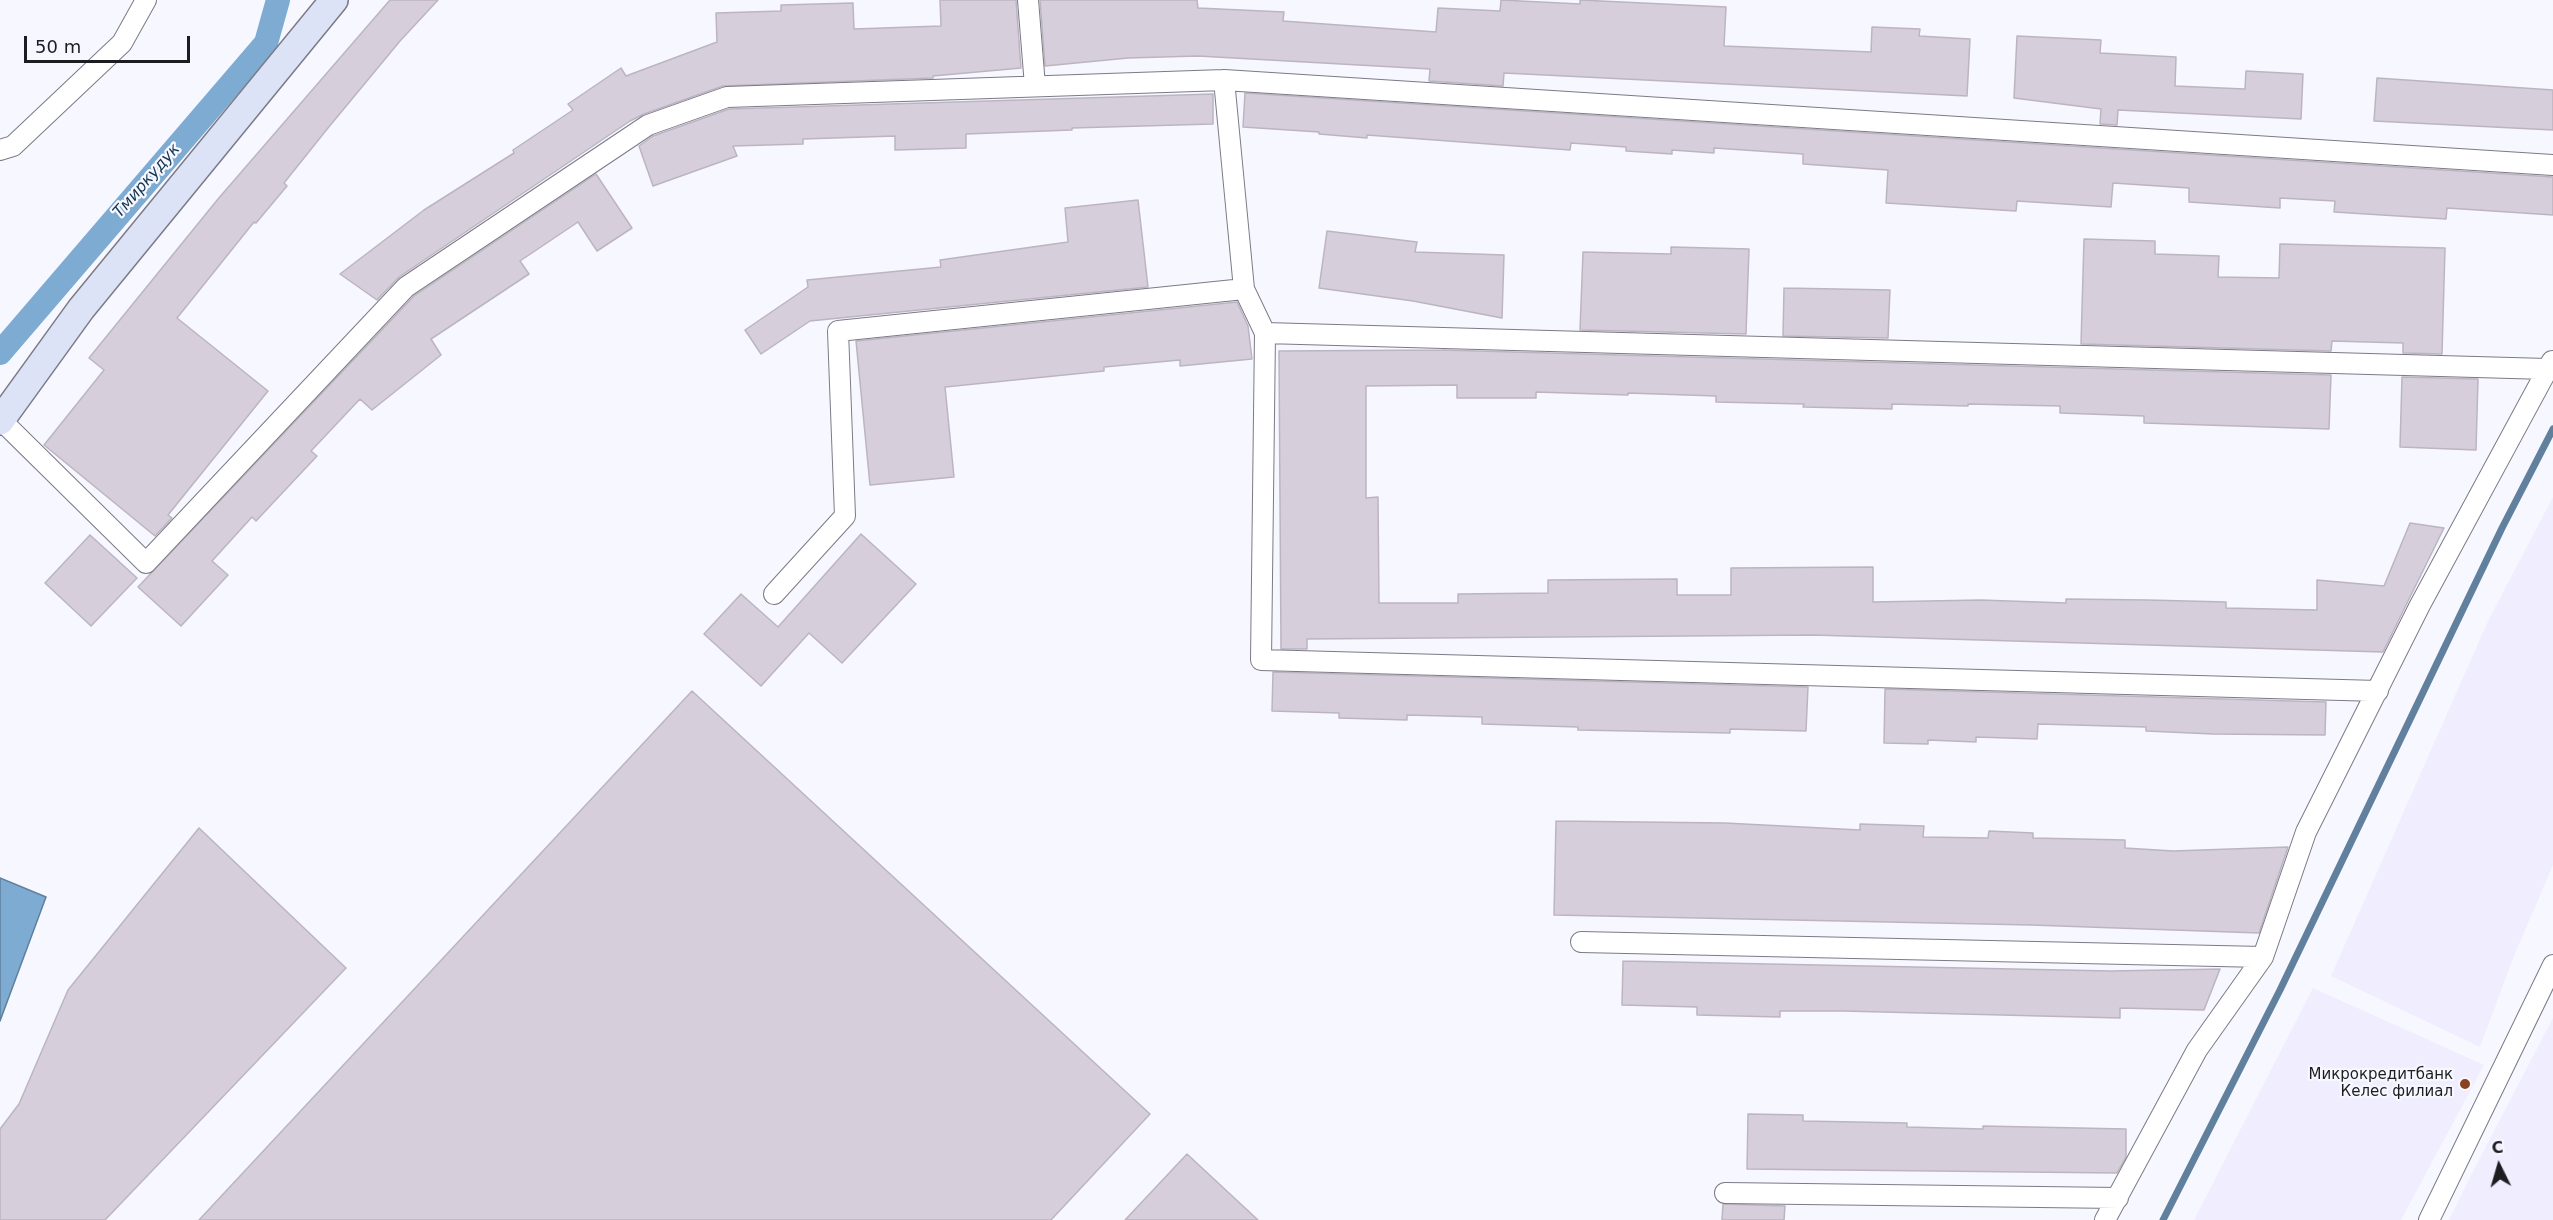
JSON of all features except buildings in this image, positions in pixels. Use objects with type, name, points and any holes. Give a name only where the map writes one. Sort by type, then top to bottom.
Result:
[{"type":"main road","points":[[1,420],[81,309],[334,0]]},
{"type":"street","points":[[0,150],[13,146],[122,43],[146,0]]},
{"type":"street","points":[[1028,0],[1035,86]]},
{"type":"street","points":[[1,420],[146,563],[406,287],[648,125],[727,96],[1224,80],[2553,165]]},
{"type":"street","points":[[1224,80],[1244,289],[1265,333],[1261,660],[2378,691]]},
{"type":"street","points":[[774,594],[845,516],[838,332],[1244,289]]},
{"type":"street","points":[[1265,333],[2550,364],[2420,605],[2306,832],[2263,957],[2197,1050],[2105,1220]]},
{"type":"street","points":[[1581,942],[2263,957]]},
{"type":"street","points":[[2428,1220],[2553,965]]},
{"type":"street","points":[[1725,1193],[2118,1198]]},
{"type":"shaded area","points":[[2553,497],[2553,865],[2514,956],[2480,1047],[2331,976],[2489,619]]},
{"type":"shaded area","points":[[2313,988],[2484,1065],[2401,1220],[2194,1220]]},
{"type":"shaded area","points":[[2553,1018],[2553,1220],[2449,1220],[2472,1173]]},
{"type":"water","points":[[0,878],[46,897],[0,1021]]},
{"type":"waterway","name":"Тмиркудук","points":[[0,353],[266,43],[278,0]]},
{"type":"waterway","points":[[2163,1220],[2280,990],[2502,528],[2553,429]]},
{"type":"place","name":"Микрокредитбанк Келес филиал","points":[[2465,1084]]}]
